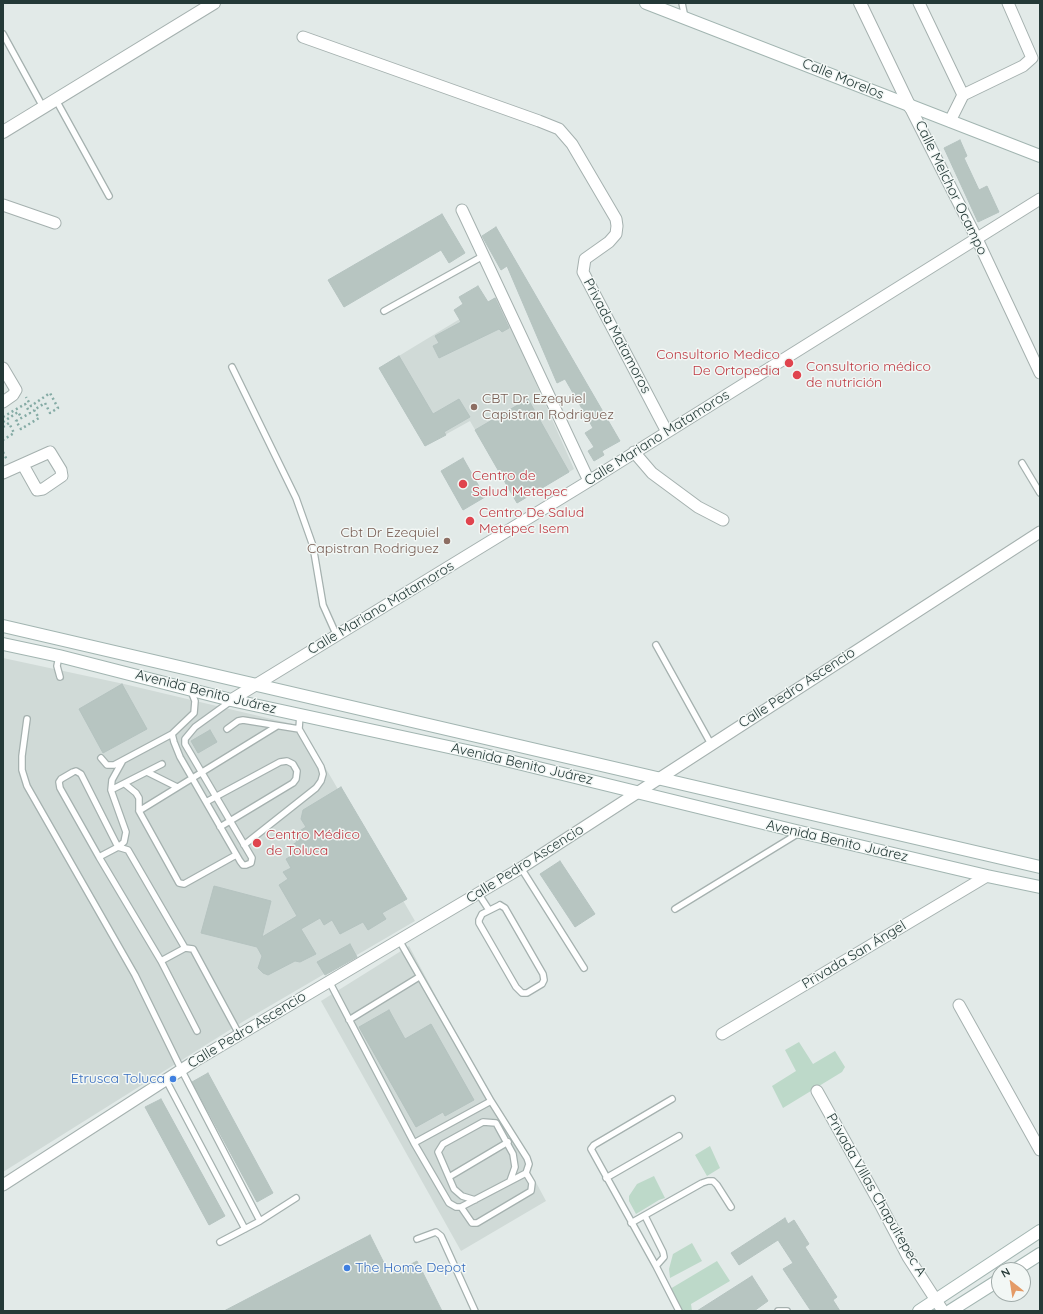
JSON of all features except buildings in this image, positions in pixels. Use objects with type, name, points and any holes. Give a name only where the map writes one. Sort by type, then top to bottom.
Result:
[{"type":"main road","points":[[3,132],[214,3]]},
{"type":"main road","name":"Calle Morelos","points":[[646,3],[910,107],[950,120],[1040,156]]},
{"type":"main road","name":"Calle Melchor Ocampo","points":[[860,3],[910,107]]},
{"type":"main road","name":"Avenida Benito Juárez","points":[[3,626],[1040,867]]},
{"type":"main road","name":"Avenida Benito Juárez","points":[[3,644],[191,688],[231,700],[300,714],[638,792],[800,832],[1040,887]]},
{"type":"main road","points":[[922,1310],[936,1299],[1040,1232]]},
{"type":"main road","points":[[1010,1252],[1014,1262]]},
{"type":"main road","points":[[1028,1262],[1040,1254]]},
{"type":"main road","points":[[950,1311],[991,1285]]},
{"type":"street","points":[[919,3],[963,94]]},
{"type":"street","points":[[950,120],[963,94],[1023,66],[1032,58],[1008,3]]},
{"type":"street","name":"Privada Matamoros","points":[[303,37],[559,129],[572,144],[616,219],[616,234],[609,242],[585,259],[583,272],[667,432]]},
{"type":"street","name":"Calle Melchor Ocampo","points":[[910,107],[977,239],[1040,373]]},
{"type":"street","name":"Calle Mariano Matamoros","points":[[231,700],[336,634],[589,481],[1040,199]]},
{"type":"street","points":[[3,205],[55,223]]},
{"type":"street","points":[[462,210],[589,481]]},
{"type":"street","points":[[3,368],[16,390],[3,402]]},
{"type":"street","points":[[634,452],[652,473],[698,507],[722,520]]},
{"type":"street","points":[[4,471],[23,465]]},
{"type":"street","name":"Calle Pedro Ascencio","points":[[3,1185],[239,1034],[521,868],[657,778],[1040,532]]},
{"type":"street","name":"Privada San Ángel","points":[[722,1034],[987,876]]},
{"type":"street","points":[[959,1005],[1040,1150]]},
{"type":"street","name":"Privada Villas Chapultepec A","points":[[817,1091],[908,1257],[943,1311]]},
{"type":"lane","points":[[682,3],[685,18]]},
{"type":"lane","points":[[3,34],[44,107]]},
{"type":"lane","points":[[56,100],[109,196]]},
{"type":"lane","points":[[384,311],[483,256]]},
{"type":"lane","points":[[232,367],[296,498],[313,546],[323,605],[336,634]]},
{"type":"lane","points":[[1022,463],[1040,493]]},
{"type":"lane","points":[[656,645],[711,744]]},
{"type":"lane","points":[[59,656],[57,666],[60,677]]},
{"type":"lane","points":[[101,758],[107,765],[114,765],[172,734],[194,713],[195,701],[191,688]]},
{"type":"lane","points":[[172,734],[178,753],[236,855],[243,865],[251,863],[252,858],[187,749],[186,739],[195,727],[231,700]]},
{"type":"lane","points":[[244,845],[316,788],[321,781],[323,774],[321,767],[299,729],[300,714]]},
{"type":"lane","points":[[27,719],[22,756],[22,770],[27,786],[135,975],[181,1070],[260,1221]]},
{"type":"lane","points":[[227,729],[238,721],[243,720],[299,729]]},
{"type":"lane","points":[[139,810],[277,726]]},
{"type":"lane","points":[[206,802],[280,762],[287,761],[293,764],[297,771],[296,779],[292,783],[220,827]]},
{"type":"lane","points":[[99,857],[118,847],[124,842],[126,832],[111,790],[112,780],[122,762]]},
{"type":"lane","points":[[111,790],[162,764]]},
{"type":"lane","points":[[184,948],[128,850],[118,847],[81,774],[76,771],[61,779],[59,785],[99,857],[161,961],[197,1031]]},
{"type":"lane","points":[[146,772],[177,787]]},
{"type":"lane","points":[[125,784],[136,793],[139,798],[139,810],[177,881],[181,884],[236,855]]},
{"type":"lane","points":[[675,909],[800,832]]},
{"type":"lane","points":[[521,868],[584,968]]},
{"type":"lane","points":[[478,893],[489,910]]},
{"type":"lane","points":[[500,905],[505,908],[543,974],[544,980],[542,984],[527,993],[522,993],[516,987],[479,923],[480,916],[489,910],[500,905]]},
{"type":"lane","points":[[329,981],[414,1143],[452,1206],[461,1207],[526,1173],[529,1164],[527,1158],[491,1101],[399,940]]},
{"type":"lane","points":[[161,961],[184,948],[193,949],[239,1034]]},
{"type":"lane","points":[[349,1020],[419,976]]},
{"type":"lane","points":[[166,1080],[245,1230]]},
{"type":"lane","points":[[672,1099],[594,1145],[592,1152],[656,1266],[679,1311]]},
{"type":"lane","points":[[414,1143],[491,1101]]},
{"type":"lane","points":[[474,1200],[458,1194],[438,1152],[443,1144],[483,1122],[490,1121],[496,1123],[508,1142],[515,1161],[510,1181]]},
{"type":"lane","points":[[606,1178],[679,1136]]},
{"type":"lane","points":[[449,1177],[508,1142]]},
{"type":"lane","points":[[461,1207],[471,1221],[477,1223],[531,1191],[532,1183],[526,1173]]},
{"type":"lane","points":[[631,1223],[708,1181],[713,1181],[717,1185],[731,1208]]},
{"type":"lane","points":[[220,1242],[245,1230],[296,1198]]},
{"type":"lane","points":[[645,1216],[663,1252],[664,1257],[656,1266]]},
{"type":"lane","points":[[417,1239],[436,1232],[441,1236],[476,1311]]},
{"type":"lane","points":[[778,1311],[787,1311]]},
{"type":"path","points":[[3,418],[25,404],[30,413],[16,421],[21,429],[39,418],[34,410],[45,403],[50,413],[58,408],[50,394],[31,406],[26,397]]},
{"type":"path","points":[[3,422],[18,412],[21,417]]},
{"type":"path","points":[[3,427],[9,423],[14,432],[3,440]]},
{"type":"shaded area","name":"CBT Dr. Ezequiel Capistran Rodriguez","points":[[496,297],[512,329],[574,469],[517,503],[470,421],[425,446],[379,368]]},
{"type":"shaded area","points":[[3,658],[124,684],[301,726],[415,921],[244,1021],[3,1172]]},
{"type":"shaded area","points":[[409,946],[546,1201],[461,1251],[321,1001]]},
{"type":"green space","points":[[799,1042],[813,1064],[835,1051],[845,1067],[842,1072],[783,1108],[772,1086],[796,1071],[785,1050]]},
{"type":"green space","points":[[710,1146],[720,1168],[707,1176],[695,1155]]},
{"type":"green space","points":[[654,1176],[665,1198],[636,1214],[629,1201],[629,1196],[637,1184]]},
{"type":"green space","points":[[692,1243],[702,1261],[670,1278],[669,1269],[673,1254]]},
{"type":"green space","points":[[717,1261],[730,1281],[691,1304],[692,1311],[681,1311],[670,1289]]},
{"type":"place","name":"Consultorio Medico De Ortopedia","points":[[789,363]]},
{"type":"place","name":"Consultorio médico de nutrición","points":[[797,375]]},
{"type":"place","name":"CBT Dr. Ezequiel Capistran Rodriguez","points":[[474,407]]},
{"type":"place","name":"Centro de Salud Metepec","points":[[463,484]]},
{"type":"place","name":"Centro De Salud Metepec Isem","points":[[470,521]]},
{"type":"place","name":"Cbt Dr Ezequiel Capistran Rodriguez","points":[[447,541]]},
{"type":"place","name":"Centro Médico de Toluca","points":[[257,843]]},
{"type":"place","name":"Etrusca Toluca","points":[[173,1079]]},
{"type":"place","name":"The Home Depot","points":[[347,1268]]}]
